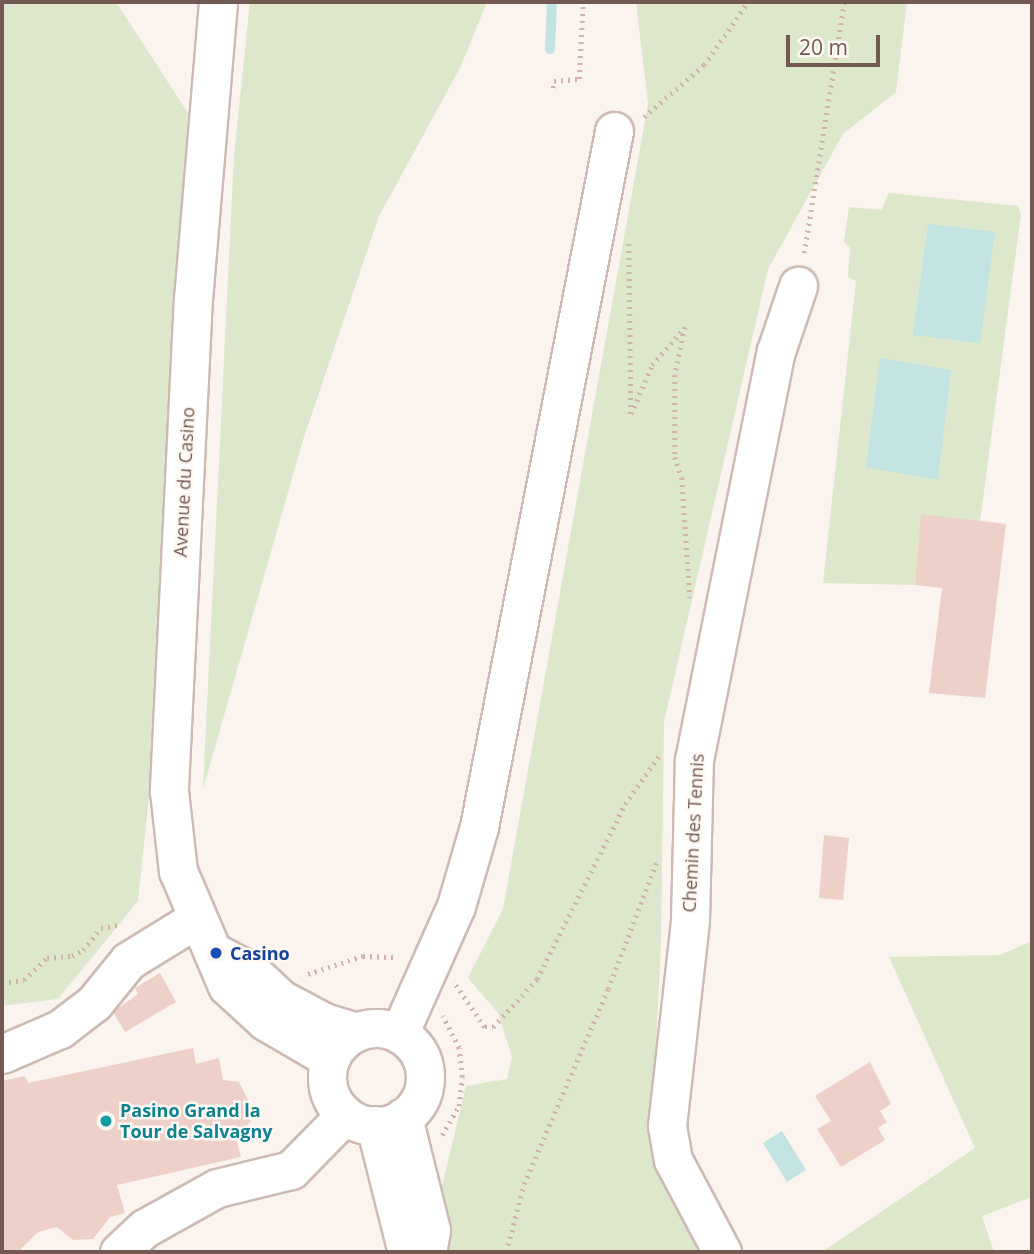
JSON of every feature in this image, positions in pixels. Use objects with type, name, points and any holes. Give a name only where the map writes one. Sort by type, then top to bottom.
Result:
[{"type":"street","name":"Avenue du Casino","points":[[218,2],[192,297],[169,791],[178,871],[195,919],[216,953],[227,986],[264,1021],[330,1059]]},
{"type":"street","points":[[399,1034],[456,906],[479,827],[613,135]]},
{"type":"street","name":"Chemin des Tennis","points":[[722,1252],[673,1160],[667,1126],[690,920],[694,761],[776,351],[798,286]]},
{"type":"street","points":[[2,1054],[60,1030],[93,1003],[128,961],[195,919]]},
{"type":"street","points":[[216,953],[252,972],[281,999],[324,1022],[356,1032]]},
{"type":"street","points":[[119,1252],[145,1228],[217,1188],[290,1170],[375,1119],[421,1095],[424,1067],[419,1054],[399,1034],[370,1028],[356,1032],[330,1059],[329,1090],[375,1119],[431,1230],[427,1252]]},
{"type":"street","points":[[375,1119],[407,1252]]},
{"type":"path","points":[[553,88],[554,81],[579,79],[583,2]]},
{"type":"path","points":[[613,135],[663,104],[704,65],[748,2]]},
{"type":"path","points":[[798,286],[844,2]]},
{"type":"path","points":[[629,237],[631,414],[652,365],[685,327],[675,375],[675,457],[682,478],[692,612]]},
{"type":"path","points":[[467,996],[485,1027],[493,1027],[537,979],[625,804]]},
{"type":"path","points":[[506,1252],[524,1184],[608,989],[661,849]]},
{"type":"path","points":[[2,984],[24,980],[47,958],[83,950],[100,928],[124,923]]},
{"type":"path","points":[[298,980],[334,962],[363,956],[405,960]]},
{"type":"path","points":[[436,1141],[459,1106],[462,1077],[459,1048],[441,1013]]},
{"type":"green space","points":[[2,2],[116,2],[188,113],[150,786],[138,901],[58,999],[2,1006]]},
{"type":"green space","points":[[250,2],[487,2],[460,68],[379,216],[303,440],[203,789],[234,156]]},
{"type":"green space","points":[[636,2],[907,2],[896,92],[843,134],[768,269],[664,722],[661,942],[651,1152],[698,1252],[438,1252],[439,1199],[466,1086],[507,1079],[512,1057],[498,1013],[468,978],[503,909],[648,104]]},
{"type":"green space","points":[[889,193],[1018,206],[1021,214],[980,521],[922,515],[915,585],[823,583],[856,281],[848,277],[850,248],[844,242],[849,207],[881,210]]},
{"type":"green space","points":[[1032,941],[1032,1197],[982,1216],[994,1252],[822,1252],[975,1148],[889,957],[1000,955]]},
{"type":"water","points":[[928,224],[995,232],[980,343],[913,335]]},
{"type":"water","points":[[880,358],[951,370],[938,480],[866,467]]},
{"type":"water","points":[[782,1131],[806,1170],[787,1182],[763,1143]]},
{"type":"building","points":[[921,514],[1006,524],[985,698],[929,693],[942,588],[915,585]]},
{"type":"building","points":[[824,835],[849,838],[843,900],[819,898]]},
{"type":"building","points":[[160,973],[176,1002],[125,1032],[113,1012],[138,994],[135,988]]},
{"type":"building","name":"Pasino Grand la Tour de Salvagny","points":[[193,1048],[196,1064],[219,1058],[223,1080],[239,1082],[248,1100],[251,1121],[236,1138],[241,1157],[117,1185],[125,1213],[110,1217],[93,1239],[73,1240],[57,1227],[38,1232],[18,1252],[2,1252],[2,1081],[25,1076],[28,1083]]},
{"type":"building","points":[[870,1062],[891,1104],[880,1111],[887,1122],[878,1128],[885,1140],[841,1167],[817,1129],[831,1121],[815,1096]]},
{"type":"waterway","points":[[550,49],[552,2]]},
{"type":"place","name":"Casino","points":[[216,953]]},
{"type":"place","name":"Pasino Grand la Tour de Salvagny","points":[[106,1121]]}]
